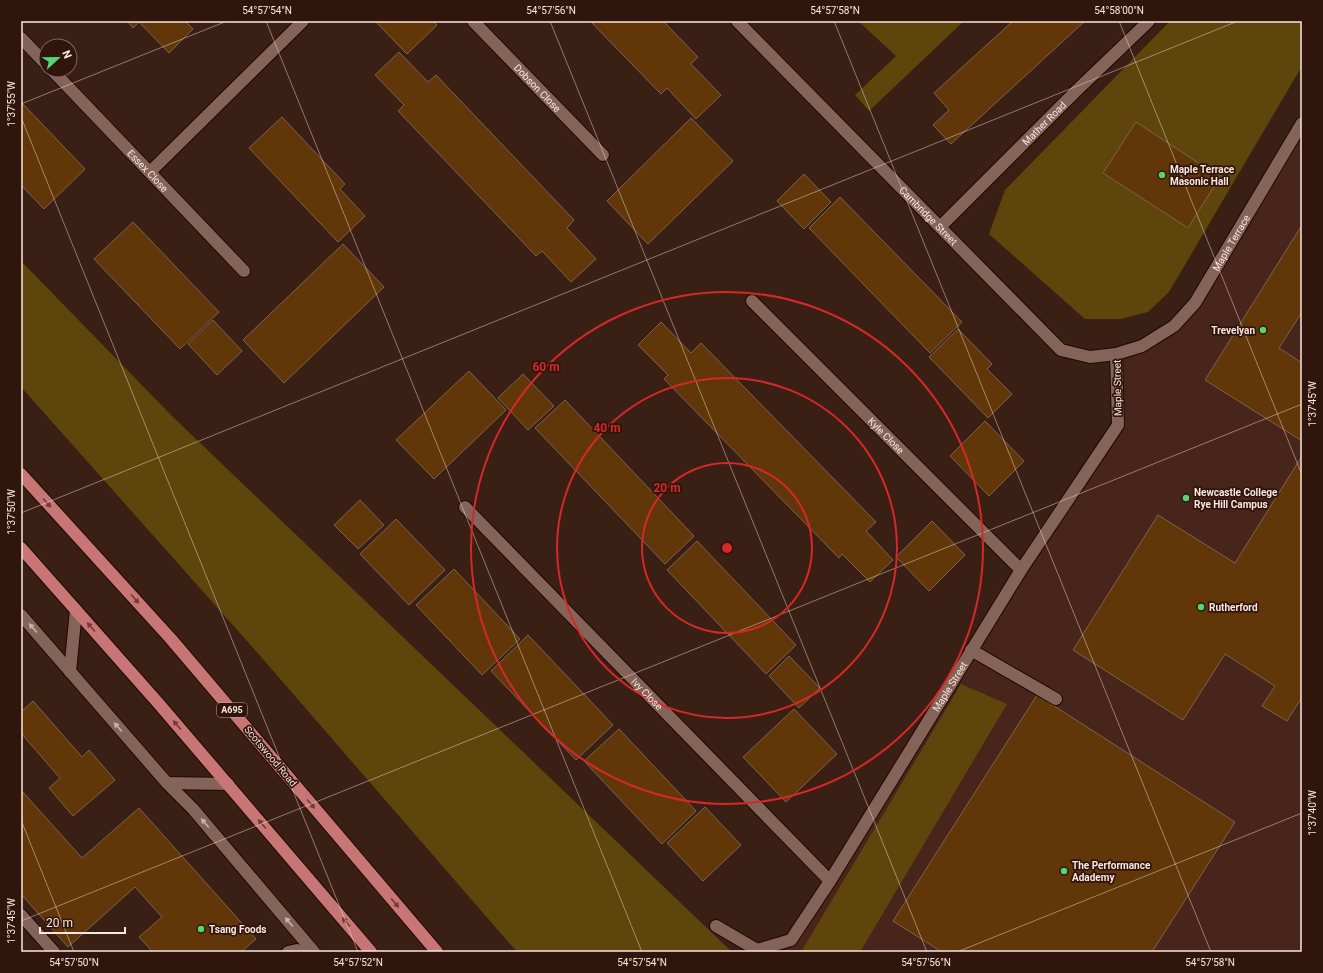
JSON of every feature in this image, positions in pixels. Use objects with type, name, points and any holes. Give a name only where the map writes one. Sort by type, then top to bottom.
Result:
[{"type":"main road","name":"Scotswood Road","points":[[21,474],[171,639],[437,952]]},
{"type":"main road","points":[[21,548],[228,784],[371,952]]},
{"type":"street","points":[[150,172],[303,21]]},
{"type":"street","name":"Dobson Close","points":[[473,21],[603,155]]},
{"type":"street","name":"Cambridge Street","points":[[737,21],[1061,350],[1090,357],[1116,354],[1142,346]]},
{"type":"street","name":"Mather Road","points":[[940,227],[1075,92],[1149,21]]},
{"type":"street","points":[[21,38],[38,56]]},
{"type":"street","name":"Essex Close","points":[[60,78],[244,271]]},
{"type":"street","name":"Maple Terrace","points":[[1142,346],[1174,326],[1195,303],[1302,123]]},
{"type":"street","name":"Kyle Close","points":[[752,301],[1021,570]]},
{"type":"street","name":"Maple Street","points":[[716,926],[757,950],[791,940],[830,881],[1021,570],[1118,425],[1116,354]]},
{"type":"street","name":"Ivy Close","points":[[465,507],[830,881]]},
{"type":"street","points":[[70,672],[76,610]]},
{"type":"street","points":[[21,615],[167,783],[193,809],[314,952]]},
{"type":"street","points":[[971,650],[1056,699]]},
{"type":"street","points":[[167,783],[228,784]]},
{"type":"street","points":[[21,915],[54,952]]},
{"type":"street","points":[[288,952],[297,950],[306,952]]},
{"type":"shaded area","points":[[858,21],[964,21],[869,111],[855,95],[896,56]]},
{"type":"shaded area","points":[[1170,21],[1302,21],[1302,66],[1169,292],[1148,312],[1121,319],[1085,319],[989,234],[1005,190]]},
{"type":"shaded area","name":"Newcastle College Rye Hill Campus","points":[[1302,123],[1302,952],[783,952],[830,881],[1118,425],[1116,354],[1174,327]]},
{"type":"shaded area","points":[[21,261],[172,416],[732,952],[517,952],[255,650],[21,387]]},
{"type":"shaded area","points":[[961,684],[1007,704],[860,952],[801,952]]},
{"type":"building","points":[[127,21],[185,21],[193,29],[169,53],[139,22],[133,28]]},
{"type":"building","points":[[375,21],[433,21],[437,25],[407,54]]},
{"type":"building","points":[[590,21],[663,21],[698,57],[691,64],[721,95],[696,119],[667,88],[661,94]]},
{"type":"building","points":[[1013,21],[1085,21],[951,144],[933,125],[949,110],[934,93]]},
{"type":"building","points":[[399,52],[428,82],[436,75],[574,220],[567,228],[596,259],[571,282],[542,251],[536,256],[398,111],[404,105],[375,75]]},
{"type":"building","points":[[21,102],[85,169],[44,209],[21,185]]},
{"type":"building","points":[[282,117],[345,184],[340,189],[365,216],[338,242],[249,148]]},
{"type":"building","points":[[691,118],[733,161],[648,244],[607,201]]},
{"type":"building","name":"Maple Terrace Masonic Hall","points":[[1136,122],[1220,177],[1188,228],[1103,173]]},
{"type":"building","points":[[804,174],[831,202],[804,229],[777,201]]},
{"type":"building","points":[[840,197],[962,322],[930,353],[809,228]]},
{"type":"building","points":[[133,222],[219,312],[180,349],[94,259]]},
{"type":"building","name":"Trevelyan","points":[[1302,225],[1302,312],[1279,348],[1302,363],[1302,441],[1205,380]]},
{"type":"building","points":[[343,244],[384,287],[284,383],[243,340]]},
{"type":"building","points":[[213,320],[242,351],[217,375],[188,344]]},
{"type":"building","points":[[661,322],[691,353],[701,343],[876,522],[866,531],[893,560],[870,582],[842,554],[839,558],[664,379],[668,375],[638,345]]},
{"type":"building","points":[[958,329],[992,364],[987,369],[1012,394],[988,418],[929,357]]},
{"type":"building","points":[[469,371],[506,410],[434,479],[396,440]]},
{"type":"building","points":[[523,374],[554,406],[528,430],[498,398]]},
{"type":"building","points":[[565,400],[694,536],[665,564],[535,428]]},
{"type":"building","points":[[985,421],[1024,461],[989,496],[950,456]]},
{"type":"building","name":"Rutherford","points":[[1302,456],[1302,697],[1287,721],[1262,706],[1275,686],[1225,654],[1183,720],[1073,650],[1158,515],[1235,563]]},
{"type":"building","points":[[360,500],[384,525],[358,549],[334,525]]},
{"type":"building","points":[[396,519],[445,570],[409,605],[360,554]]},
{"type":"building","points":[[932,521],[965,555],[929,591],[896,557]]},
{"type":"building","points":[[697,541],[796,645],[766,674],[667,570]]},
{"type":"building","points":[[454,569],[520,639],[482,675],[416,605]]},
{"type":"building","points":[[528,635],[613,725],[576,760],[491,671]]},
{"type":"building","points":[[789,656],[820,688],[799,708],[769,676]]},
{"type":"building","name":"The Performance Adademy","points":[[1037,695],[1235,822],[1152,952],[942,952],[893,921]]},
{"type":"building","points":[[33,701],[82,757],[89,750],[115,780],[73,816],[49,788],[60,778],[21,733],[21,712]]},
{"type":"building","points":[[794,709],[837,754],[786,802],[743,757]]},
{"type":"building","points":[[619,729],[696,811],[662,844],[584,761]]},
{"type":"building","points":[[21,790],[82,858],[139,808],[256,939],[241,952],[153,952],[139,937],[162,917],[135,887],[68,947],[21,894]]},
{"type":"building","points":[[705,807],[741,845],[703,881],[667,843]]},
{"type":"place","name":"Maple Terrace Masonic Hall","points":[[1162,175]]},
{"type":"place","name":"Trevelyan","points":[[1263,330]]},
{"type":"place","name":"Newcastle College Rye Hill Campus","points":[[1186,498]]},
{"type":"place","name":"Rutherford","points":[[1201,607]]},
{"type":"place","name":"The Performance Adademy","points":[[1064,871]]},
{"type":"place","name":"Tsang Foods","points":[[201,929]]}]
